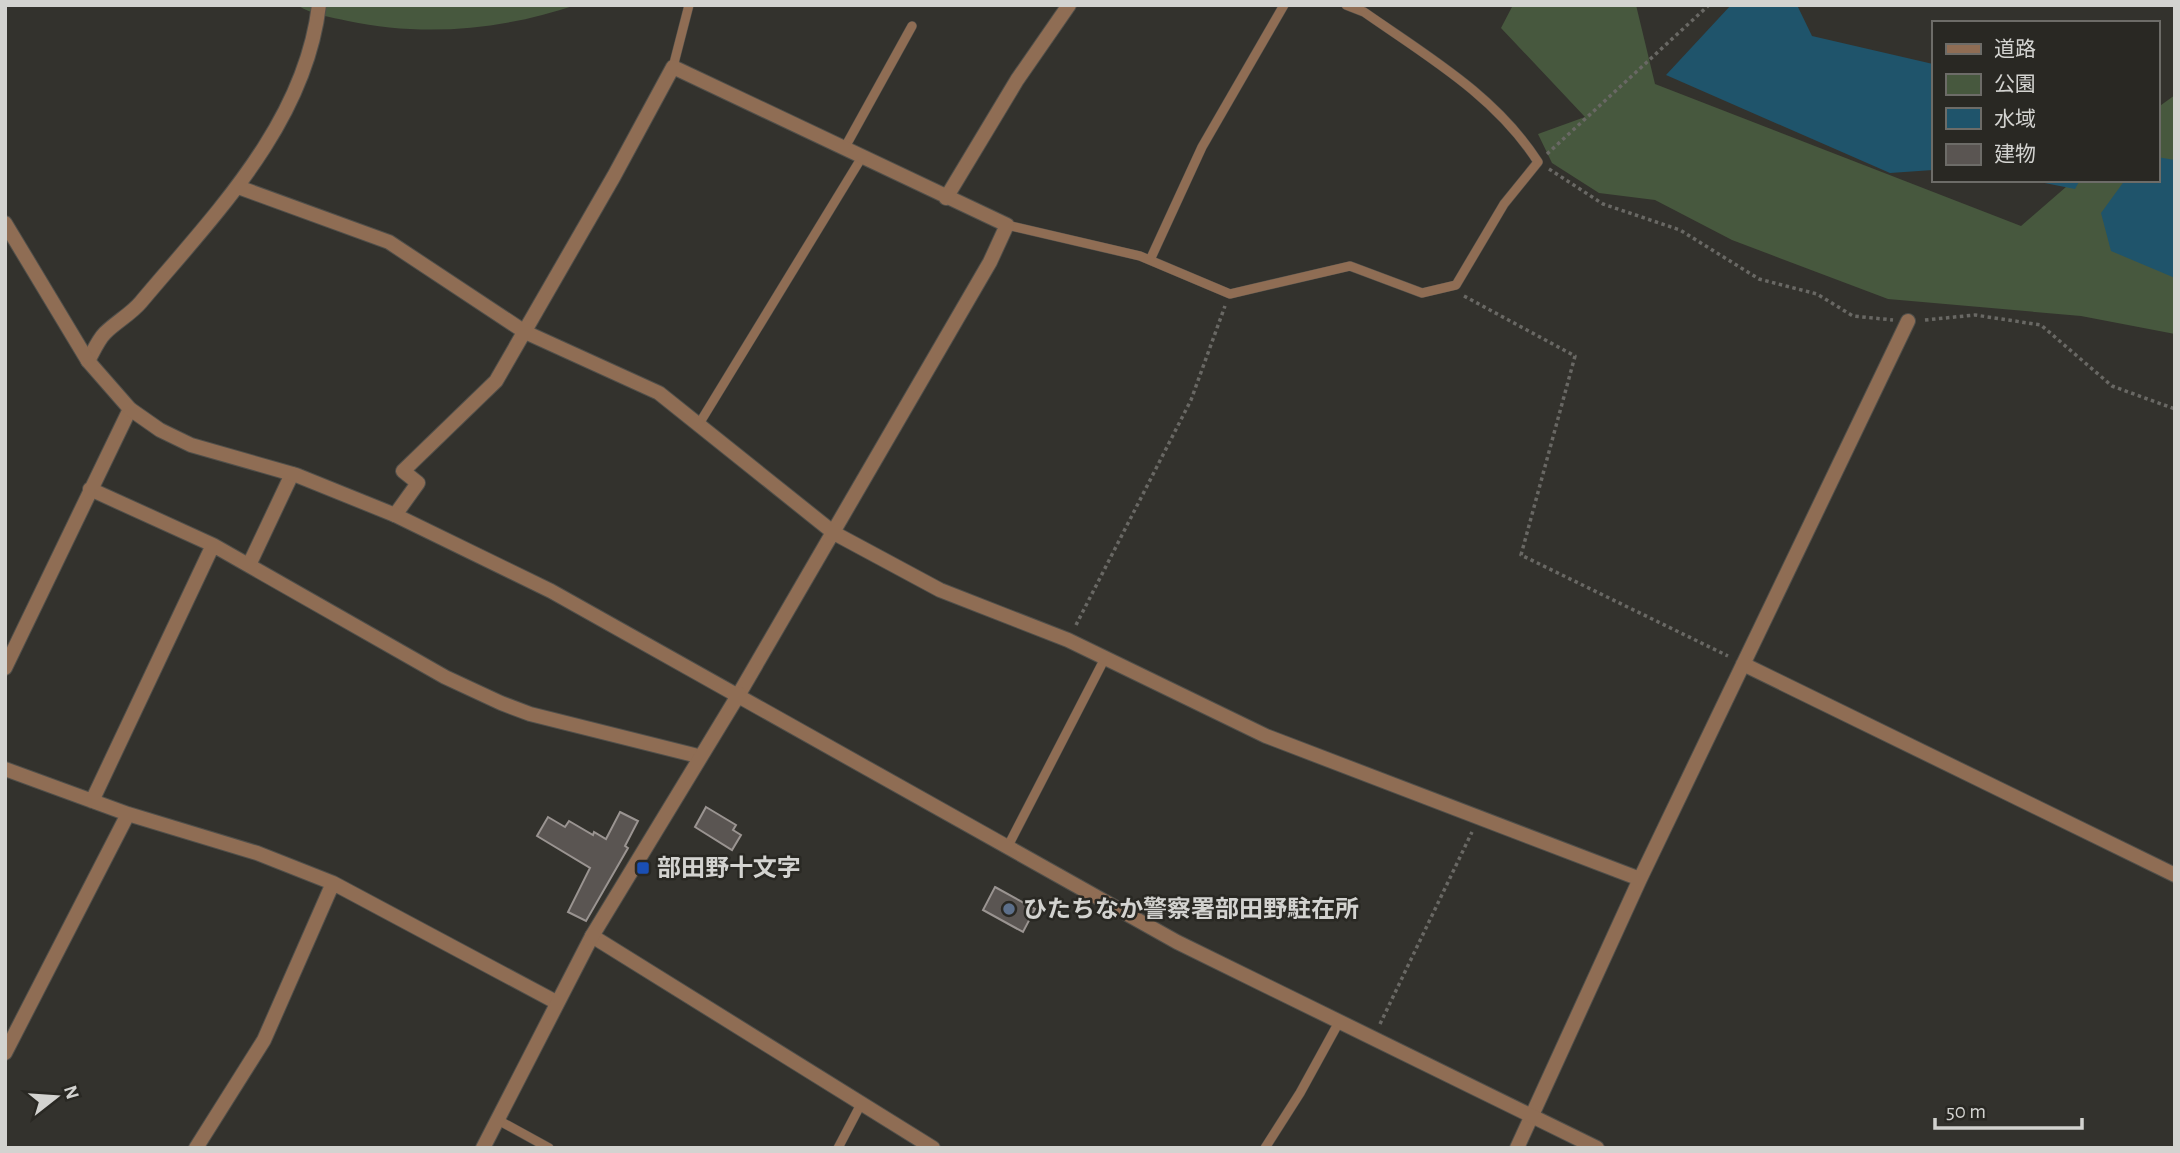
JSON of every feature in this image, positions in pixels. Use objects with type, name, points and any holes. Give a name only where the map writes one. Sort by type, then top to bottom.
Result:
[{"type":"street","points":[[88,361],[103,335],[137,307],[238,187],[280,121],[304,67],[319,5]]},
{"type":"street","points":[[946,198],[1017,80],[1069,5]]},
{"type":"street","points":[[395,514],[418,483],[403,471],[496,382],[673,66],[1007,225],[990,262],[834,533],[592,936],[555,1002],[483,1148]]},
{"type":"street","points":[[238,187],[389,242],[526,332],[659,393],[834,533],[940,590],[1068,640],[1104,660],[1266,736],[1640,879]]},
{"type":"street","points":[[5,223],[88,361],[130,409],[160,430],[191,445],[292,474],[395,514],[551,591],[1177,942],[1597,1148]]},
{"type":"street","points":[[1517,1148],[1640,879],[1908,321]]},
{"type":"street","points":[[5,668],[130,409]]},
{"type":"street","points":[[249,565],[292,474]]},
{"type":"street","points":[[90,489],[213,545],[445,677],[501,703],[530,713],[698,756]]},
{"type":"street","points":[[92,801],[213,545]]},
{"type":"street","points":[[1743,664],[2175,875]]},
{"type":"street","points":[[5,769],[128,814],[257,853],[332,883],[555,1002]]},
{"type":"street","points":[[5,1053],[128,814]]},
{"type":"street","points":[[196,1148],[264,1040],[332,883]]},
{"type":"street","points":[[592,936],[933,1148]]},
{"type":"lane","points":[[673,66],[690,5]]},
{"type":"lane","points":[[1150,260],[1202,147],[1284,5]]},
{"type":"lane","points":[[1007,225],[1150,260],[1230,294],[1350,266],[1422,293],[1456,285],[1504,204],[1538,162],[1521,136],[1478,93],[1364,12],[1346,5]]},
{"type":"lane","points":[[844,149],[912,26]]},
{"type":"lane","points":[[699,424],[862,157]]},
{"type":"lane","points":[[1008,846],[1104,660]]},
{"type":"lane","points":[[1265,1148],[1300,1093],[1339,1022]]},
{"type":"lane","points":[[838,1148],[862,1104]]},
{"type":"lane","points":[[498,1120],[548,1148]]},
{"type":"path","points":[[1709,5],[1538,162],[1603,204],[1679,230],[1759,279],[1817,294],[1853,316],[1908,321],[1975,315],[2041,325],[2112,386],[2175,409]]},
{"type":"path","points":[[1447,287],[1574,356],[1521,555],[1743,664]]},
{"type":"path","points":[[1068,640],[1191,400],[1230,294]]},
{"type":"path","points":[[1373,1038],[1479,817]]},
{"type":"green space","points":[[297,5],[576,5],[520,20],[434,30],[348,21],[315,13]]},
{"type":"green space","points":[[1513,5],[1636,5],[1655,84],[2021,226],[2072,182],[2159,182],[2159,107],[2175,95],[2175,334],[2081,316],[1888,299],[1732,240],[1655,200],[1599,193],[1552,163],[1538,134],[1585,117],[1501,28]]},
{"type":"water","points":[[1731,5],[1797,5],[1812,36],[1932,64],[1932,170],[1890,173],[1666,75]]},
{"type":"water","points":[[2159,157],[2175,160],[2175,278],[2111,251],[2101,213],[2124,182],[2159,182]]},
{"type":"water","points":[[2039,182],[2079,182],[2075,189]]},
{"type":"building","points":[[706,807],[736,825],[733,830],[741,835],[732,850],[695,827]]},
{"type":"building","points":[[620,812],[638,821],[625,846],[628,848],[586,921],[568,912],[590,868],[537,836],[548,817],[565,827],[569,821],[606,839]]},
{"type":"building","name":"ひたちなか警察署部田野駐在所","points":[[995,887],[1035,909],[1023,932],[983,910]]},
{"type":"place","name":"部田野十文字","points":[[643,868]]},
{"type":"place","name":"ひたちなか警察署部田野駐在所","points":[[1009,909]]}]
